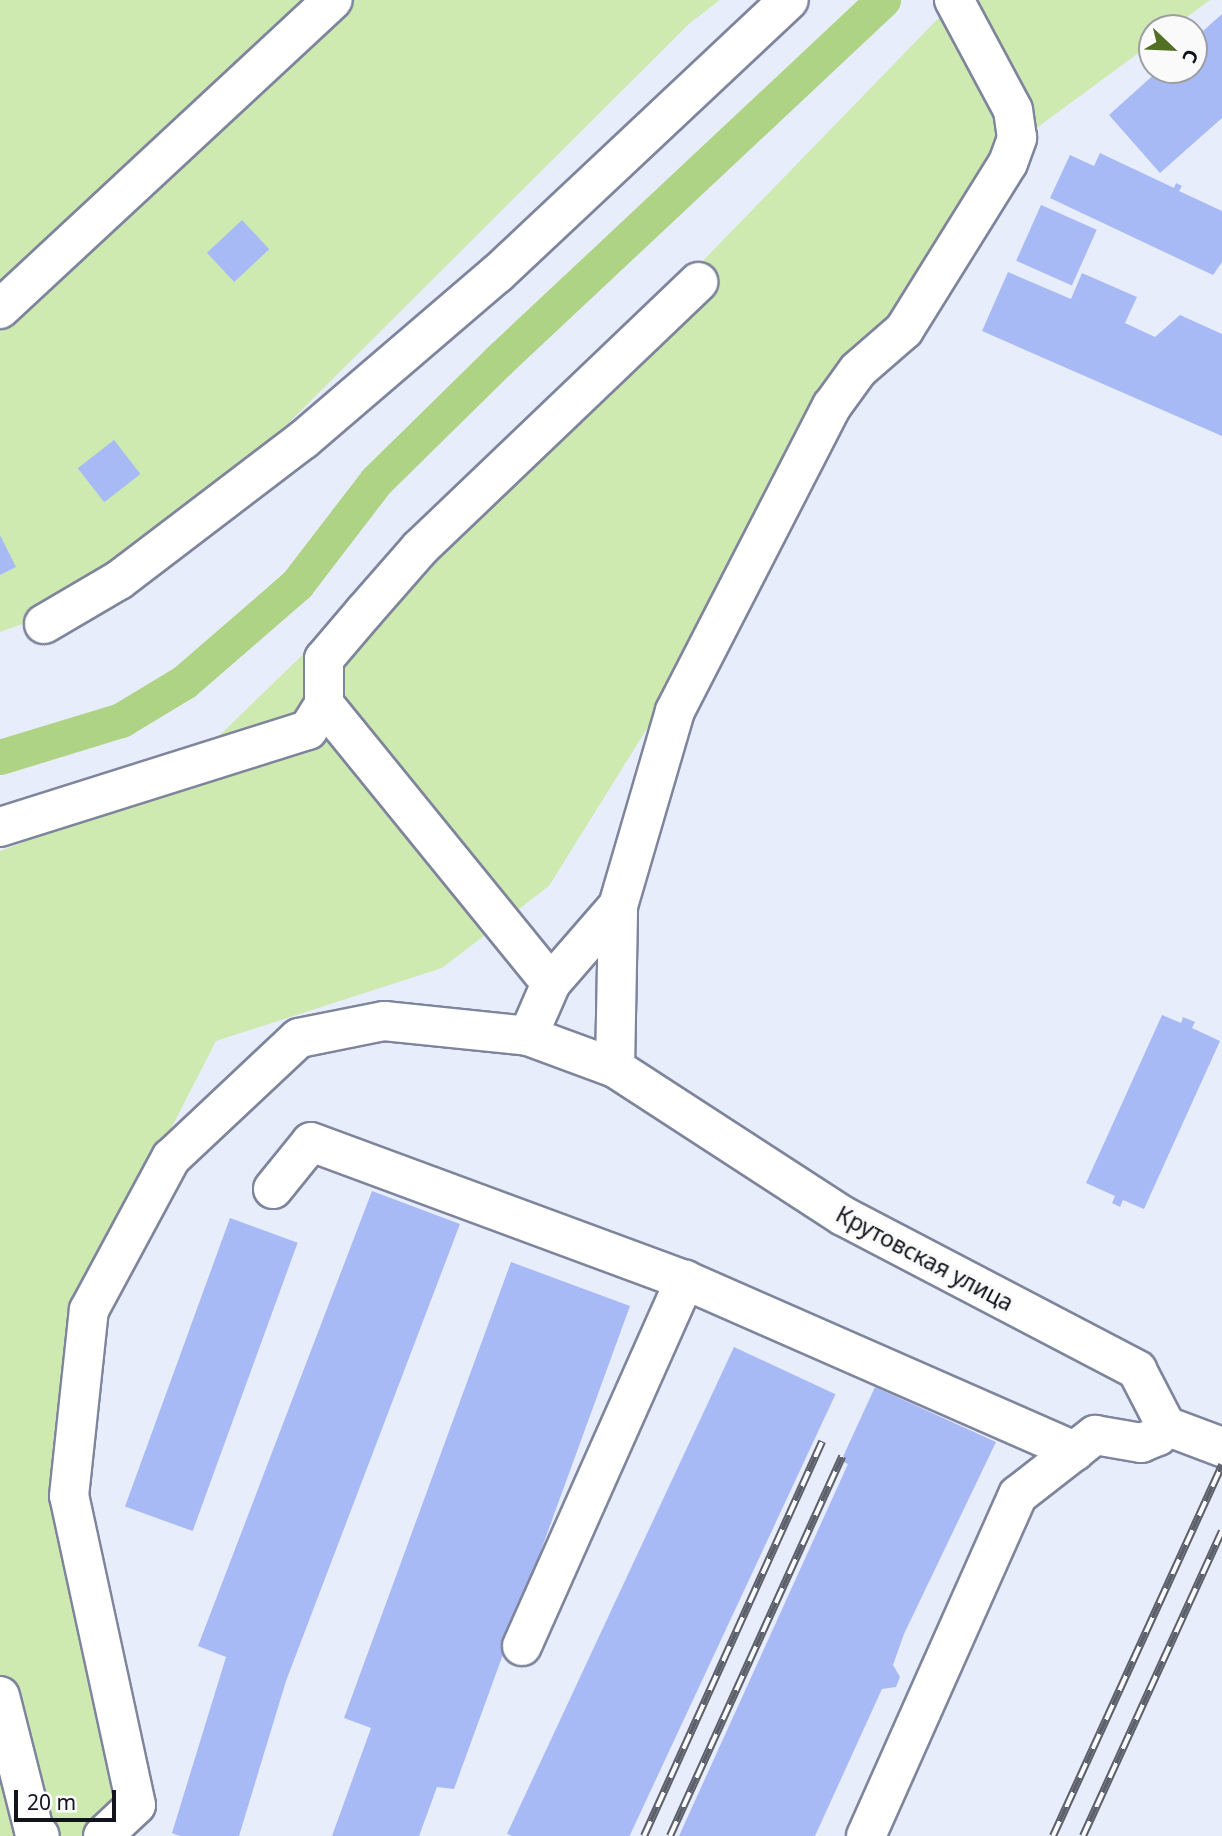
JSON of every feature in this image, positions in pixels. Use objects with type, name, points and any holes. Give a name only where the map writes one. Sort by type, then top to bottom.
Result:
[{"type":"street","points":[[0,309],[332,0]]},
{"type":"street","points":[[44,624],[119,580],[303,440],[496,274],[789,0]]},
{"type":"street","points":[[615,1068],[618,906],[675,711],[832,406],[858,370],[904,330],[1008,163],[1017,138],[1013,110],[954,0]]},
{"type":"street","points":[[0,827],[308,730],[324,704],[324,659],[363,612],[420,548],[698,282]]},
{"type":"street","points":[[324,704],[551,983]]},
{"type":"street","points":[[528,1036],[551,983],[618,906]]},
{"type":"street","name":"Крутовская улица","points":[[103,1836],[136,1805],[69,1496],[89,1310],[171,1158],[299,1038],[384,1021],[528,1036],[615,1068],[843,1216],[1137,1370],[1166,1426]]},
{"type":"street","points":[[273,1189],[311,1142],[685,1280],[1075,1451]]},
{"type":"street","points":[[522,1646],[685,1280]]},
{"type":"street","points":[[866,1836],[1017,1495],[1095,1435],[1141,1443],[1158,1436],[1166,1426],[1222,1447]]},
{"type":"street","points":[[0,1696],[34,1830],[40,1836]]},
{"type":"green space","points":[[0,0],[720,0],[690,23],[123,588],[0,632]]},
{"type":"green space","points":[[956,0],[1210,0],[1191,14],[1138,14],[1138,53],[1007,150],[549,886],[442,968],[216,1041],[80,1306],[84,1650],[123,1836],[0,1836],[0,851],[167,786],[594,373]]},
{"type":"building","points":[[1222,14],[1222,118],[1160,173],[1109,115],[1143,84],[1208,84],[1208,26]]},
{"type":"building","points":[[1100,153],[1174,188],[1176,183],[1182,186],[1179,191],[1222,211],[1222,262],[1213,275],[1050,198],[1070,155],[1094,166]]},
{"type":"building","points":[[1041,205],[1097,230],[1072,286],[1016,261]]},
{"type":"building","points":[[242,220],[269,249],[234,282],[207,253]]},
{"type":"building","points":[[1008,272],[1071,299],[1082,273],[1137,297],[1125,323],[1155,337],[1180,315],[1222,334],[1222,436],[982,331]]},
{"type":"building","points":[[114,440],[140,474],[104,502],[78,468]]},
{"type":"building","points":[[0,535],[16,567],[0,575]]},
{"type":"building","points":[[1162,1015],[1181,1023],[1183,1017],[1195,1022],[1192,1028],[1220,1041],[1144,1209],[1123,1200],[1120,1207],[1112,1203],[1115,1196],[1086,1183]]},
{"type":"building","points":[[372,1191],[460,1224],[286,1681],[239,1836],[180,1836],[172,1833],[226,1657],[198,1646]]},
{"type":"building","points":[[230,1218],[298,1243],[193,1531],[125,1506]]},
{"type":"building","points":[[511,1262],[630,1306],[454,1789],[437,1787],[419,1836],[332,1836],[371,1728],[344,1718]]},
{"type":"building","points":[[734,1347],[836,1394],[630,1836],[512,1836],[507,1834]]},
{"type":"building","points":[[875,1387],[996,1442],[904,1634],[893,1665],[900,1677],[896,1687],[882,1689],[815,1836],[679,1836],[848,1464],[841,1461]]},
{"type":"waterway","points":[[0,757],[121,720],[184,682],[297,584],[376,481],[498,361],[883,0]]},
{"type":"railway","points":[[644,1836],[822,1441]]},
{"type":"railway","points":[[670,1836],[842,1456]]},
{"type":"railway","points":[[1053,1836],[1222,1465]]},
{"type":"railway","points":[[1083,1836],[1222,1531]]}]
